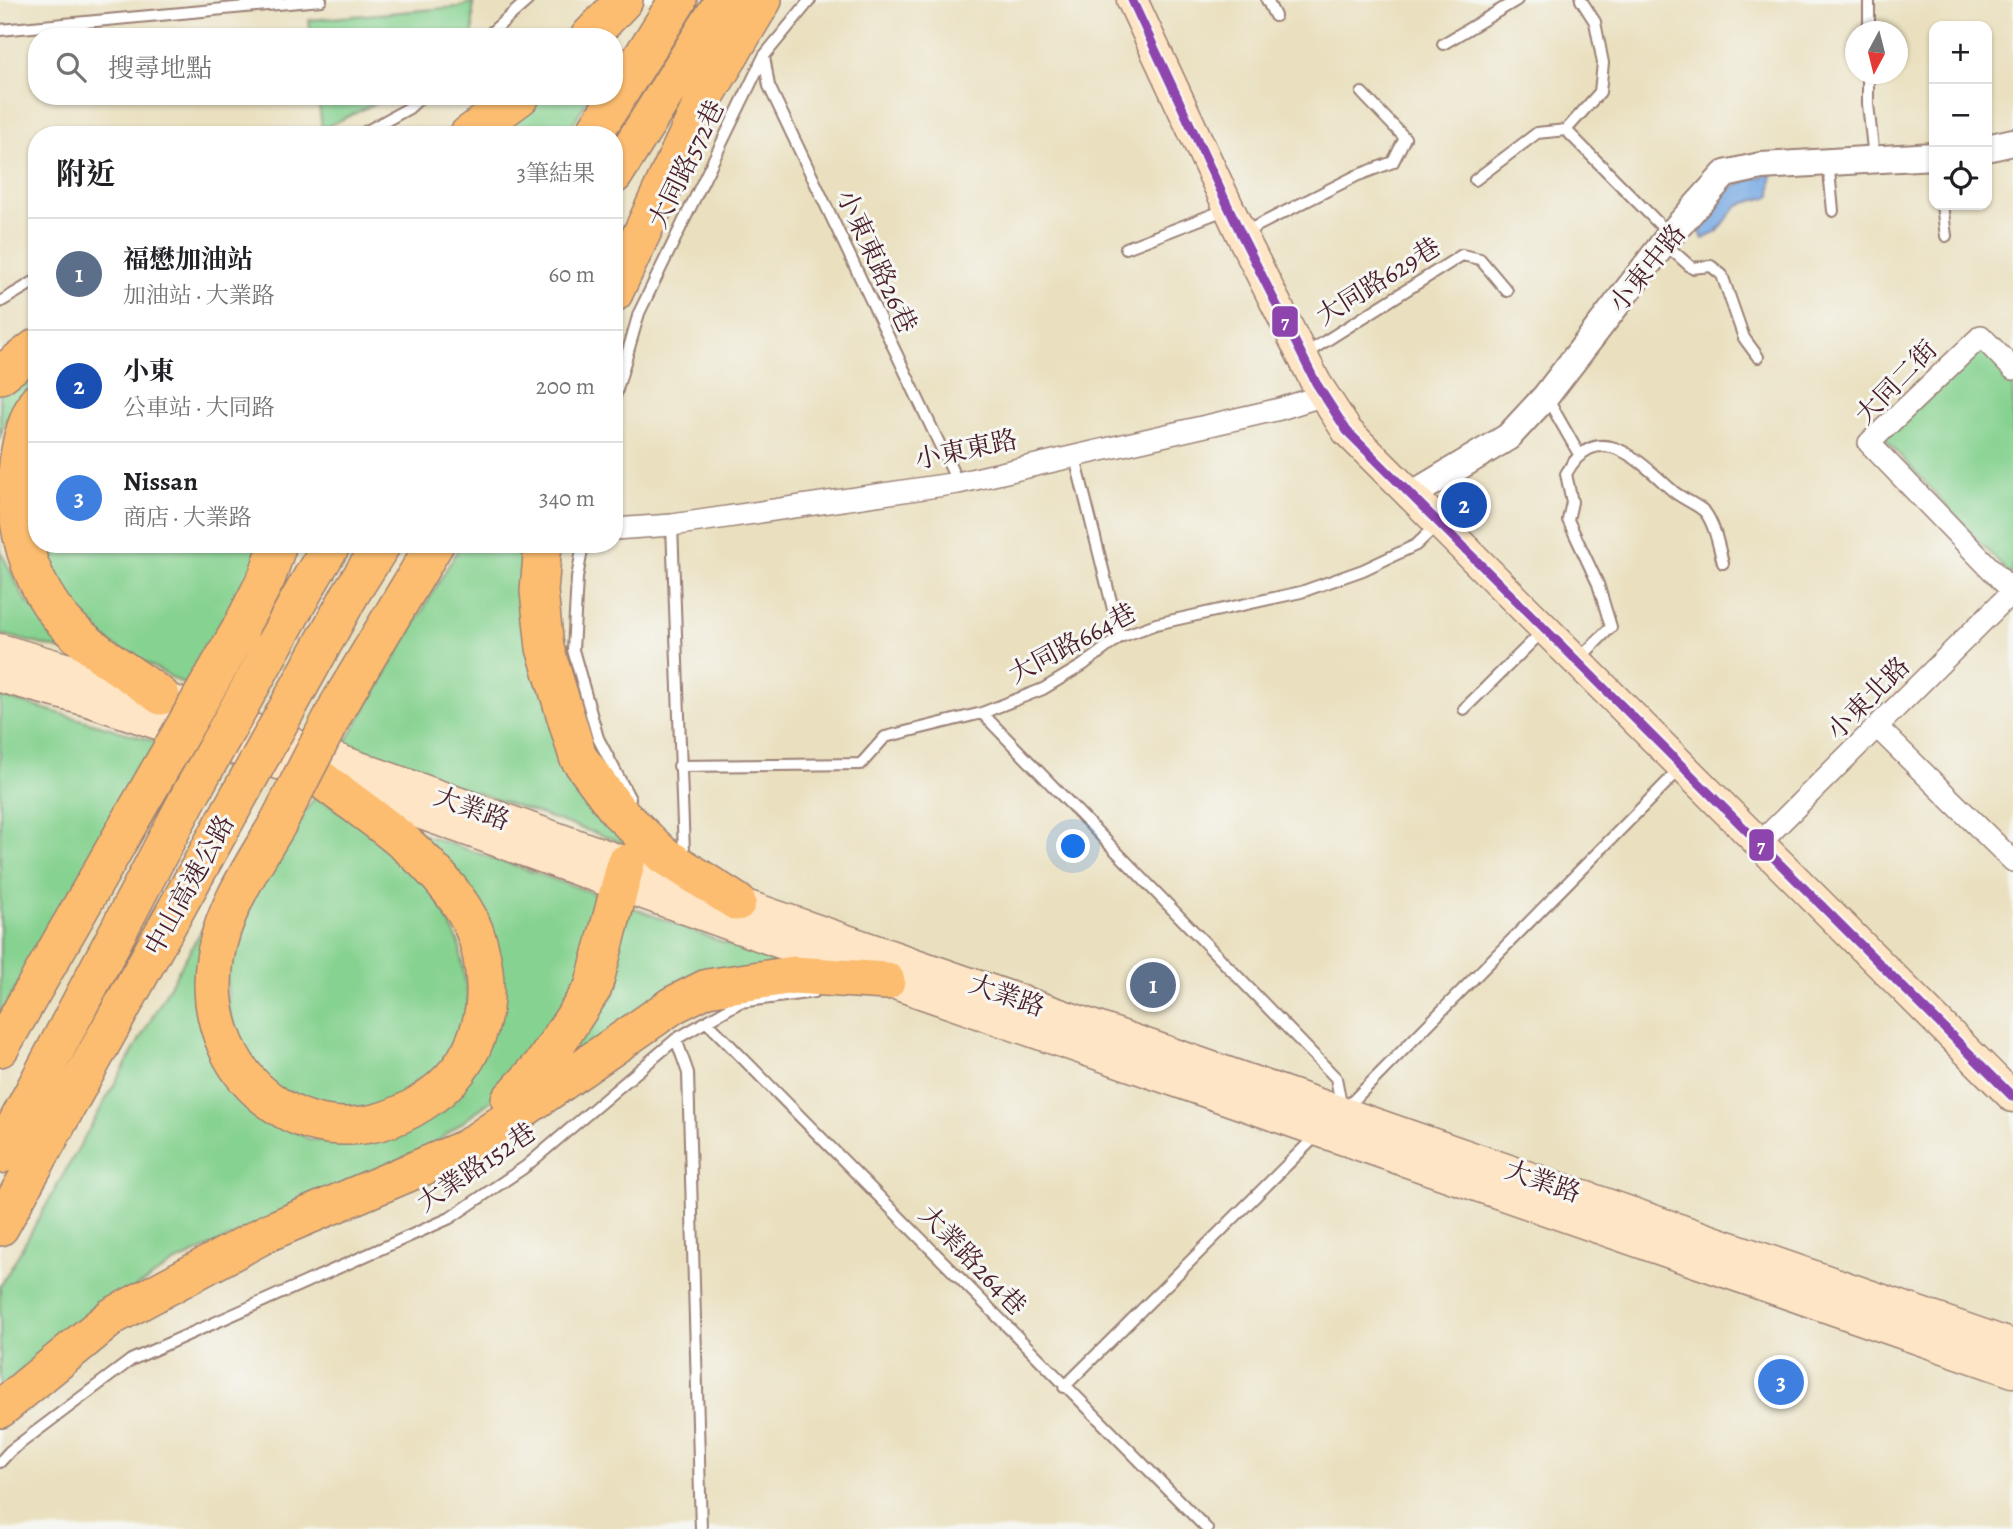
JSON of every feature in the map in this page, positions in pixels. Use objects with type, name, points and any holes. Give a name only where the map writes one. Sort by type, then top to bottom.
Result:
[{"type":"highway","points":[[598,28],[624,0]]},
{"type":"highway","points":[[623,87],[678,0]]},
{"type":"highway","points":[[623,161],[724,0]]},
{"type":"highway","points":[[623,232],[763,0]]},
{"type":"highway","points":[[623,274],[706,95]]},
{"type":"highway","points":[[480,126],[509,105]]},
{"type":"highway","points":[[599,126],[612,105]]},
{"type":"highway","points":[[28,413],[15,440],[9,466],[8,493],[13,527],[26,561],[47,600],[71,629],[161,696]]},
{"type":"highway","points":[[0,1048],[240,630],[267,577],[275,553]]},
{"type":"highway","name":"中山高速公路","points":[[0,1156],[190,795],[326,553]]},
{"type":"highway","name":"中山高速公路","points":[[0,1227],[351,593],[376,553]]},
{"type":"highway","points":[[318,777],[392,829],[437,873],[464,910],[486,975],[480,1033],[464,1062],[441,1089],[400,1117],[372,1126],[316,1124],[291,1115],[248,1083],[221,1036],[214,986],[215,959],[225,924],[240,890],[277,825],[339,704],[430,553]]},
{"type":"highway","points":[[542,553],[539,591],[545,648],[578,757],[618,811],[662,854],[744,897]]},
{"type":"highway","points":[[467,1148],[544,1063],[593,988],[624,875]]},
{"type":"highway","points":[[0,1409],[113,1316],[269,1232],[467,1148],[662,1012],[707,988],[794,975],[877,989]]},
{"type":"main road","points":[[1132,0],[1235,221],[1302,356],[1348,430],[1410,496],[1761,842],[2013,1097]]},
{"type":"main road","name":"大業路","points":[[0,649],[161,696],[624,875],[877,989],[950,1001],[1333,1121]]},
{"type":"main road","name":"大業路","points":[[0,677],[88,701],[624,875],[744,897],[807,926],[1333,1121],[1509,1183],[2013,1372]]},
{"type":"main road","name":"大業路","points":[[1509,1183],[2013,1345]]},
{"type":"street","points":[[1991,147],[2013,142]]},
{"type":"street","name":"小東中路","points":[[1410,496],[1508,437],[1546,396],[1667,239],[1724,174],[1762,166],[1929,156]]},
{"type":"street","name":"大同二街","points":[[2013,369],[1981,336],[1869,443],[2013,591]]},
{"type":"street","name":"小東東路","points":[[623,528],[672,525],[958,483],[1074,454],[1280,409],[1324,395]]},
{"type":"street","name":"小東北路","points":[[1761,842],[2013,591]]},
{"type":"street","points":[[1878,728],[2013,861]]},
{"type":"lane","points":[[0,30],[321,0]]},
{"type":"lane","points":[[496,28],[528,0]]},
{"type":"lane","name":"大同路572巷","points":[[623,369],[639,313],[764,55],[810,0]]},
{"type":"lane","points":[[1267,0],[1275,16]]},
{"type":"lane","points":[[1443,44],[1517,0]]},
{"type":"lane","points":[[1475,180],[1537,133],[1566,130],[1600,92],[1603,63],[1595,22],[1581,0]]},
{"type":"lane","points":[[1869,0],[1869,21]]},
{"type":"lane","name":"小東東路26巷","points":[[764,55],[769,86],[958,483]]},
{"type":"lane","points":[[1868,84],[1874,158]]},
{"type":"lane","points":[[1126,248],[1235,221],[1393,162],[1405,138],[1362,93]]},
{"type":"lane","points":[[377,126],[413,105]]},
{"type":"lane","points":[[1566,130],[1692,268],[1711,266],[1722,275],[1744,338],[1758,357]]},
{"type":"lane","points":[[1828,161],[1833,211]]},
{"type":"lane","points":[[1943,210],[1946,236]]},
{"type":"lane","name":"大同路629巷","points":[[1302,356],[1462,256],[1480,259],[1507,291]]},
{"type":"lane","points":[[0,302],[28,285]]},
{"type":"lane","points":[[1546,396],[1580,456]]},
{"type":"lane","points":[[1577,661],[1611,627],[1598,584],[1568,520],[1572,502],[1566,474],[1573,461],[1580,456],[1589,450],[1612,445],[1631,453],[1677,494],[1705,513],[1723,563]]},
{"type":"lane","points":[[1074,454],[1120,637]]},
{"type":"lane","name":"大同路664巷","points":[[679,766],[861,764],[885,737],[982,713],[1042,689],[1083,665],[1120,637],[1156,624],[1301,592],[1363,570],[1416,545],[1439,523]]},
{"type":"lane","points":[[672,525],[684,852]]},
{"type":"lane","points":[[581,553],[577,578],[573,650],[598,738],[629,798],[638,807]]},
{"type":"lane","points":[[1464,709],[1545,630]]},
{"type":"lane","points":[[982,713],[1336,1078],[1333,1121]]},
{"type":"lane","points":[[1065,1387],[1333,1121],[1682,766]]},
{"type":"lane","points":[[674,843],[695,858]]},
{"type":"lane","points":[[835,989],[877,989]]},
{"type":"lane","name":"大業路152巷","points":[[0,1462],[10,1451],[131,1360],[450,1218],[525,1167],[677,1039],[740,1002],[822,991]]},
{"type":"lane","name":"大業路264巷","points":[[707,1022],[1207,1529]]},
{"type":"lane","points":[[677,1039],[688,1073],[701,1529]]},
{"type":"green space","points":[[473,2],[473,28],[310,28],[309,20],[458,7]]},
{"type":"green space","points":[[319,105],[372,105],[328,126],[322,126]]},
{"type":"green space","points":[[530,105],[584,105],[572,126],[505,126]]},
{"type":"green space","points":[[1983,347],[2013,380],[2013,572],[2010,575],[1884,438]]},
{"type":"green space","points":[[28,369],[28,390],[13,408],[4,424],[0,440],[0,391]]},
{"type":"green space","points":[[28,482],[28,524],[23,512]]},
{"type":"green space","points":[[0,543],[1,552],[24,598],[75,653],[0,634]]},
{"type":"green space","points":[[40,553],[265,553],[195,690],[103,639],[55,589]]},
{"type":"green space","points":[[456,553],[525,553],[627,844],[343,747]]},
{"type":"green space","points":[[0,696],[161,743],[0,1015]]},
{"type":"green space","points":[[316,796],[395,846],[433,889],[459,943],[470,1011],[454,1055],[418,1091],[358,1115],[299,1108],[250,1074],[229,1014],[225,955],[266,863]]},
{"type":"green space","points":[[410,830],[591,892],[604,906],[577,986],[511,1085],[433,1145],[174,1263],[53,1341],[0,1391],[0,1287],[228,883],[206,934],[259,1109],[310,1140],[373,1136],[435,1106],[498,992]]},
{"type":"green space","points":[[631,907],[779,964],[575,1054],[571,1046]]},
{"type":"water","points":[[1772,173],[1771,196],[1738,205],[1717,232],[1703,239],[1697,225],[1729,187]]},
{"type":"transit line","name":"7","points":[[1132,0],[1241,234],[1316,383],[1347,431],[2013,1097]]},
{"type":"place","name":"小東","points":[[1464,505]]},
{"type":"place","name":"福懋加油站","points":[[1153,985]]},
{"type":"place","name":"Nissan","points":[[1781,1382]]}]
